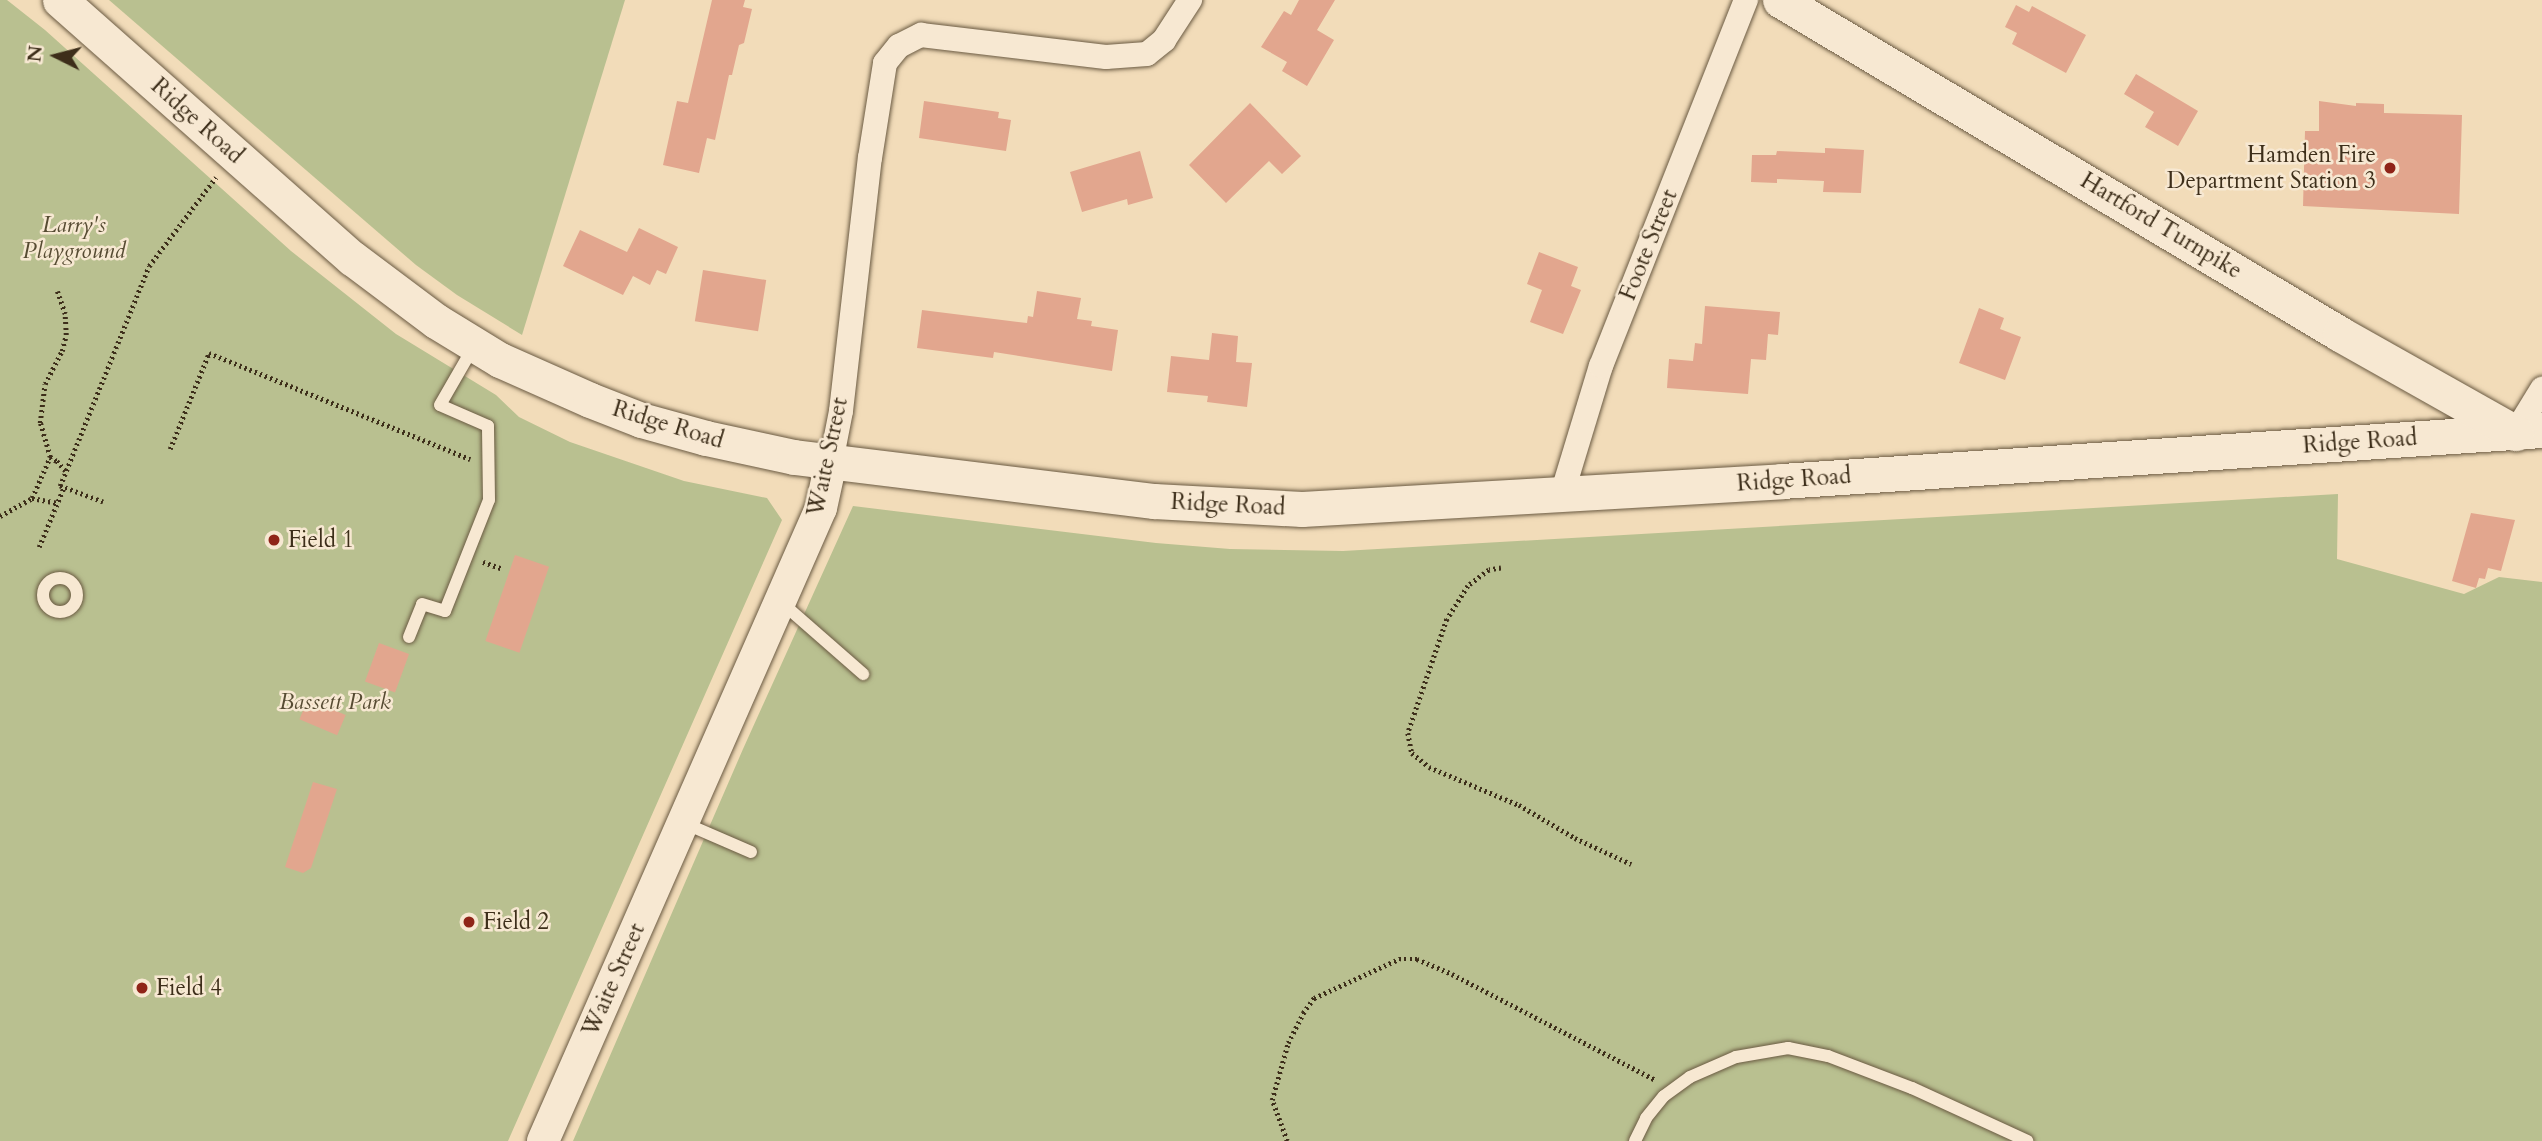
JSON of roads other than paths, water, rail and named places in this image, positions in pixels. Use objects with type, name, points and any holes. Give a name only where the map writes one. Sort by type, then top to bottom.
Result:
[{"type":"main road","name":"Ridge Road","points":[[60,0],[352,258],[410,303],[474,345],[526,373],[642,420],[768,452],[1154,501],[1302,509],[2533,438]]},
{"type":"main road","name":"Hartford Turnpike","points":[[1780,0],[2340,334],[2533,438]]},
{"type":"street","name":"Waite Street","points":[[543,1141],[821,508],[841,411],[870,158],[885,63],[900,46],[921,35],[1132,58],[1147,54],[1164,40],[1190,0]]},
{"type":"street","name":"Foote Street","points":[[1562,494],[1601,366],[1746,0]]},
{"type":"street","points":[[2533,438],[2542,389]]},
{"type":"lane","points":[[409,638],[422,604],[445,611],[489,500],[488,426],[440,405],[474,345]]},
{"type":"lane","points":[[780,601],[863,674]]},
{"type":"lane","points":[[684,822],[751,852]]},
{"type":"lane","points":[[1636,1141],[1646,1118],[1664,1096],[1679,1084],[1736,1057],[1788,1048],[1828,1056],[1900,1084],[2027,1141]]},
{"type":"place","name":"Hamden Fire Department Station 3","points":[[2390,168]]},
{"type":"place","name":"Field 1","points":[[274,540]]},
{"type":"place","name":"Field 2","points":[[469,922]]},
{"type":"place","name":"Field 4","points":[[142,988]]},
{"type":"park label","name":"Larry's Playground","points":[[74,238]]},
{"type":"park label","name":"Bassett Park","points":[[335,702]]}]
